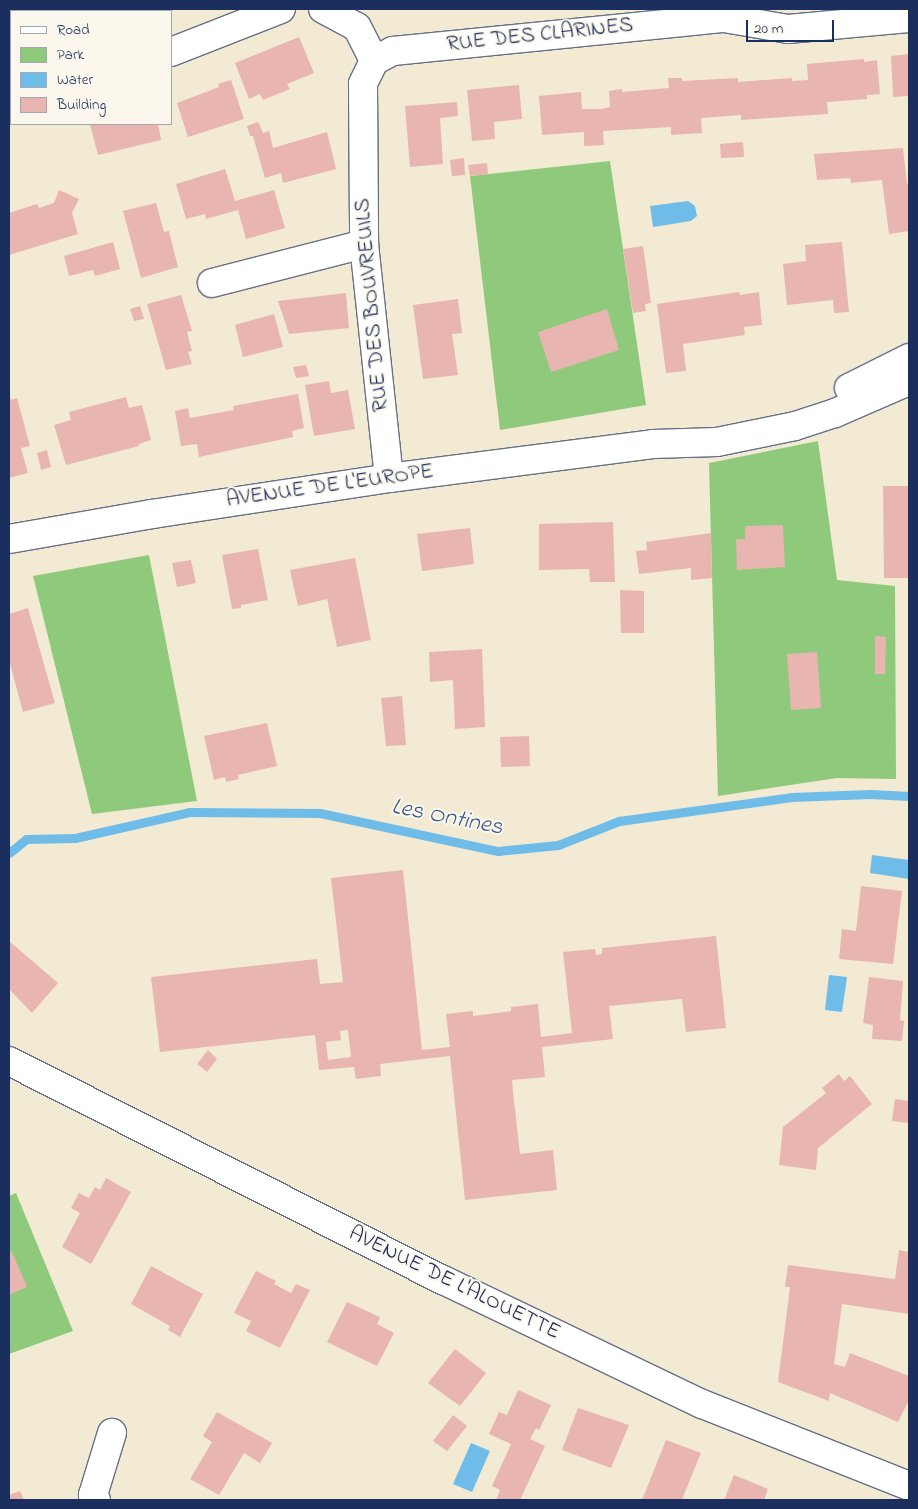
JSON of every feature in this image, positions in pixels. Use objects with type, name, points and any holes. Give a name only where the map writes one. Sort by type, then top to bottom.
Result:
[{"type":"street","points":[[172,52],[281,9]]},
{"type":"street","points":[[323,9],[357,28],[374,61]]},
{"type":"street","name":"RUE DES CLARINES","points":[[374,61],[393,51],[729,14],[788,29],[909,18]]},
{"type":"street","name":"RUE DES BOUVREUILS","points":[[374,61],[363,84],[364,244],[389,478]]},
{"type":"street","points":[[212,283],[364,244]]},
{"type":"street","name":"AVENUE DE L'EUROPE","points":[[653,444],[711,425],[789,408],[826,397],[866,381],[909,358]]},
{"type":"street","name":"AVENUE DE L'EUROPE","points":[[9,539],[181,509],[389,478],[653,444],[717,442],[795,426],[874,398],[909,381]]},
{"type":"street","name":"AVENUE DE L'ALOUETTE","points":[[9,1061],[443,1280],[702,1404],[909,1486]]},
{"type":"street","points":[[96,1500],[94,1495],[112,1433]]},
{"type":"green space","points":[[610,161],[646,405],[500,430],[470,176]]},
{"type":"green space","points":[[818,441],[837,580],[895,586],[896,779],[837,778],[718,796],[709,463]]},
{"type":"green space","points":[[149,555],[197,801],[92,814],[33,576]]},
{"type":"green space","points":[[16,1193],[73,1331],[9,1354],[9,1196]]},
{"type":"water","points":[[688,201],[695,206],[697,216],[691,221],[653,227],[650,206]]},
{"type":"water","points":[[872,855],[909,860],[909,879],[870,873]]},
{"type":"water","points":[[829,975],[847,977],[842,1012],[825,1010]]},
{"type":"water","points":[[471,1443],[490,1451],[472,1492],[453,1484]]},
{"type":"building","points":[[67,9],[142,10],[68,10]]},
{"type":"building","points":[[299,37],[314,73],[287,84],[290,89],[263,100],[260,94],[249,99],[235,63]]},
{"type":"building","points":[[909,54],[909,96],[893,97],[891,56]]},
{"type":"building","points":[[864,59],[864,62],[877,60],[880,94],[867,95],[867,99],[827,102],[828,114],[741,120],[741,115],[701,118],[702,133],[671,135],[671,127],[603,131],[604,145],[584,146],[584,132],[542,135],[539,96],[581,92],[582,109],[601,109],[610,107],[609,91],[622,89],[622,92],[669,88],[668,78],[682,78],[682,81],[738,78],[738,82],[792,78],[792,81],[808,80],[807,64]]},
{"type":"building","points":[[231,80],[244,119],[188,137],[177,103],[219,87],[218,84]]},
{"type":"building","points":[[519,85],[522,119],[494,122],[495,139],[472,141],[467,90]]},
{"type":"building","points":[[457,102],[458,116],[440,118],[443,164],[410,167],[405,106]]},
{"type":"building","points":[[258,122],[263,133],[269,131],[273,148],[327,132],[336,169],[283,183],[281,173],[265,178],[253,136],[250,136],[247,126]]},
{"type":"building","points":[[90,125],[158,125],[161,140],[98,155]]},
{"type":"building","points":[[743,142],[744,157],[721,158],[720,144]]},
{"type":"building","points":[[903,148],[907,184],[909,184],[909,231],[889,234],[882,180],[851,183],[850,178],[817,180],[814,154]]},
{"type":"building","points":[[464,158],[465,175],[452,176],[450,160]]},
{"type":"building","points":[[487,163],[488,174],[470,176],[468,165]]},
{"type":"building","points":[[225,169],[235,201],[274,190],[285,228],[246,239],[238,210],[206,219],[205,214],[186,219],[176,184]]},
{"type":"building","points":[[59,190],[79,199],[72,213],[78,234],[9,255],[9,213],[37,204],[39,208],[54,203]]},
{"type":"building","points":[[156,203],[164,232],[169,231],[178,267],[141,278],[123,211]]},
{"type":"building","points":[[113,242],[120,269],[95,276],[93,270],[69,276],[64,256]]},
{"type":"building","points":[[842,242],[849,312],[834,313],[833,300],[787,305],[783,264],[806,261],[805,245]]},
{"type":"building","points":[[643,246],[651,303],[645,304],[646,311],[633,313],[623,249]]},
{"type":"building","points":[[739,292],[740,295],[759,292],[762,325],[744,327],[745,335],[683,344],[686,371],[666,373],[657,304]]},
{"type":"building","points":[[346,293],[349,328],[289,334],[278,301]]},
{"type":"building","points":[[181,295],[192,331],[187,332],[192,351],[188,352],[192,364],[166,370],[147,304]]},
{"type":"building","points":[[458,299],[462,333],[452,334],[458,375],[423,379],[413,305]]},
{"type":"building","points":[[140,306],[144,319],[134,321],[130,309]]},
{"type":"building","points":[[607,309],[619,350],[551,372],[538,332]]},
{"type":"building","points":[[274,314],[283,347],[243,357],[235,325]]},
{"type":"building","points":[[306,365],[309,376],[296,378],[293,367]]},
{"type":"building","points":[[329,381],[331,393],[348,390],[355,429],[314,436],[305,385]]},
{"type":"building","points":[[298,394],[304,428],[292,431],[293,437],[199,457],[197,444],[181,446],[175,411],[188,408],[190,418],[234,410],[233,406]]},
{"type":"building","points":[[9,395],[11,400],[17,398],[30,446],[21,448],[28,473],[9,478]]},
{"type":"building","points":[[126,397],[129,408],[142,405],[151,440],[139,444],[139,446],[66,465],[54,425],[71,420],[69,412]]},
{"type":"building","points":[[47,450],[51,467],[41,470],[37,453]]},
{"type":"building","points":[[883,486],[909,486],[909,578],[884,578]]},
{"type":"building","points":[[613,522],[615,582],[590,582],[589,569],[539,570],[539,524]]},
{"type":"building","points":[[783,525],[785,567],[737,570],[736,539],[745,539],[745,526]]},
{"type":"building","points":[[470,528],[474,564],[422,571],[417,534]]},
{"type":"building","points":[[711,533],[712,578],[691,580],[691,568],[639,574],[636,551],[647,550],[646,542]]},
{"type":"building","points":[[258,549],[268,600],[241,605],[241,608],[232,609],[222,555]]},
{"type":"building","points":[[355,558],[371,640],[337,647],[327,599],[298,606],[290,570]]},
{"type":"building","points":[[191,560],[196,583],[177,587],[172,563]]},
{"type":"building","points":[[620,590],[644,591],[644,633],[621,633]]},
{"type":"building","points":[[28,608],[55,703],[23,712],[9,660],[9,614]]},
{"type":"building","points":[[875,636],[886,637],[885,674],[875,674]]},
{"type":"building","points":[[482,649],[485,727],[455,729],[453,680],[430,682],[429,652]]},
{"type":"building","points":[[817,652],[821,708],[791,710],[787,654]]},
{"type":"building","points":[[402,696],[406,745],[386,746],[381,698]]},
{"type":"building","points":[[267,723],[277,766],[238,775],[239,779],[226,782],[225,777],[214,780],[204,736]]},
{"type":"building","points":[[529,736],[530,766],[501,767],[500,737]]},
{"type":"building","points":[[403,870],[422,1050],[450,1047],[446,1014],[473,1011],[473,1016],[511,1011],[511,1007],[538,1004],[541,1037],[572,1033],[563,952],[595,949],[596,955],[602,954],[602,948],[716,936],[726,1028],[686,1032],[682,999],[609,1006],[613,1039],[542,1047],[545,1077],[512,1080],[513,1092],[520,1154],[553,1150],[557,1190],[465,1200],[450,1056],[380,1064],[381,1076],[356,1079],[354,1067],[319,1070],[315,1035],[160,1052],[151,977],[317,959],[320,984],[343,982],[331,878]],"holes":[[[348,1030],[351,1057],[328,1060],[326,1042],[341,1040],[340,1031]]]},
{"type":"building","points":[[861,886],[902,891],[893,964],[839,959],[842,929],[856,931]]},
{"type":"building","points":[[9,941],[58,983],[32,1013],[9,989]]},
{"type":"building","points":[[869,977],[903,981],[900,1020],[904,1021],[902,1041],[872,1039],[873,1025],[863,1023]]},
{"type":"building","points":[[208,1050],[217,1059],[207,1072],[197,1064]]},
{"type":"building","points":[[839,1074],[844,1081],[850,1076],[872,1104],[818,1148],[816,1170],[779,1165],[783,1127],[826,1093],[822,1088]]},
{"type":"building","points":[[895,1099],[909,1101],[909,1123],[892,1121]]},
{"type":"building","points":[[106,1178],[131,1192],[91,1264],[62,1247],[80,1213],[71,1208],[79,1193],[89,1198],[95,1187],[100,1190]]},
{"type":"building","points":[[899,1250],[909,1252],[909,1314],[842,1304],[834,1364],[845,1367],[850,1353],[909,1376],[908,1402],[898,1422],[830,1393],[829,1401],[778,1382],[790,1287],[785,1287],[788,1265],[895,1279]]},
{"type":"building","points":[[12,1252],[27,1287],[9,1295],[9,1253]]},
{"type":"building","points":[[151,1266],[203,1294],[180,1337],[168,1330],[170,1326],[131,1304]]},
{"type":"building","points":[[256,1271],[276,1281],[274,1284],[291,1293],[296,1284],[310,1290],[280,1348],[246,1331],[251,1321],[234,1313]]},
{"type":"building","points":[[347,1302],[380,1317],[377,1324],[394,1333],[377,1366],[327,1342]]},
{"type":"building","points":[[455,1349],[486,1373],[460,1406],[428,1383]]},
{"type":"building","points":[[518,1390],[551,1405],[539,1430],[536,1428],[530,1439],[545,1446],[520,1500],[496,1500],[500,1490],[492,1486],[511,1444],[489,1434],[499,1412],[507,1415]]},
{"type":"building","points":[[578,1408],[629,1425],[611,1468],[562,1450]]},
{"type":"building","points":[[217,1412],[272,1443],[260,1463],[244,1453],[219,1495],[190,1479],[212,1442],[203,1436]]},
{"type":"building","points":[[453,1415],[467,1426],[447,1451],[433,1441]]},
{"type":"building","points":[[666,1440],[701,1453],[682,1500],[642,1500]]},
{"type":"building","points":[[734,1475],[768,1489],[764,1500],[724,1500]]},
{"type":"building","points":[[20,1491],[24,1500],[9,1500],[9,1495]]},
{"type":"waterway","points":[[9,54],[10,47]]},
{"type":"waterway","name":"Les Ontines","points":[[9,853],[26,839],[75,838],[189,812],[320,813],[498,851],[558,845],[619,821],[791,797],[870,794],[909,796]]}]
